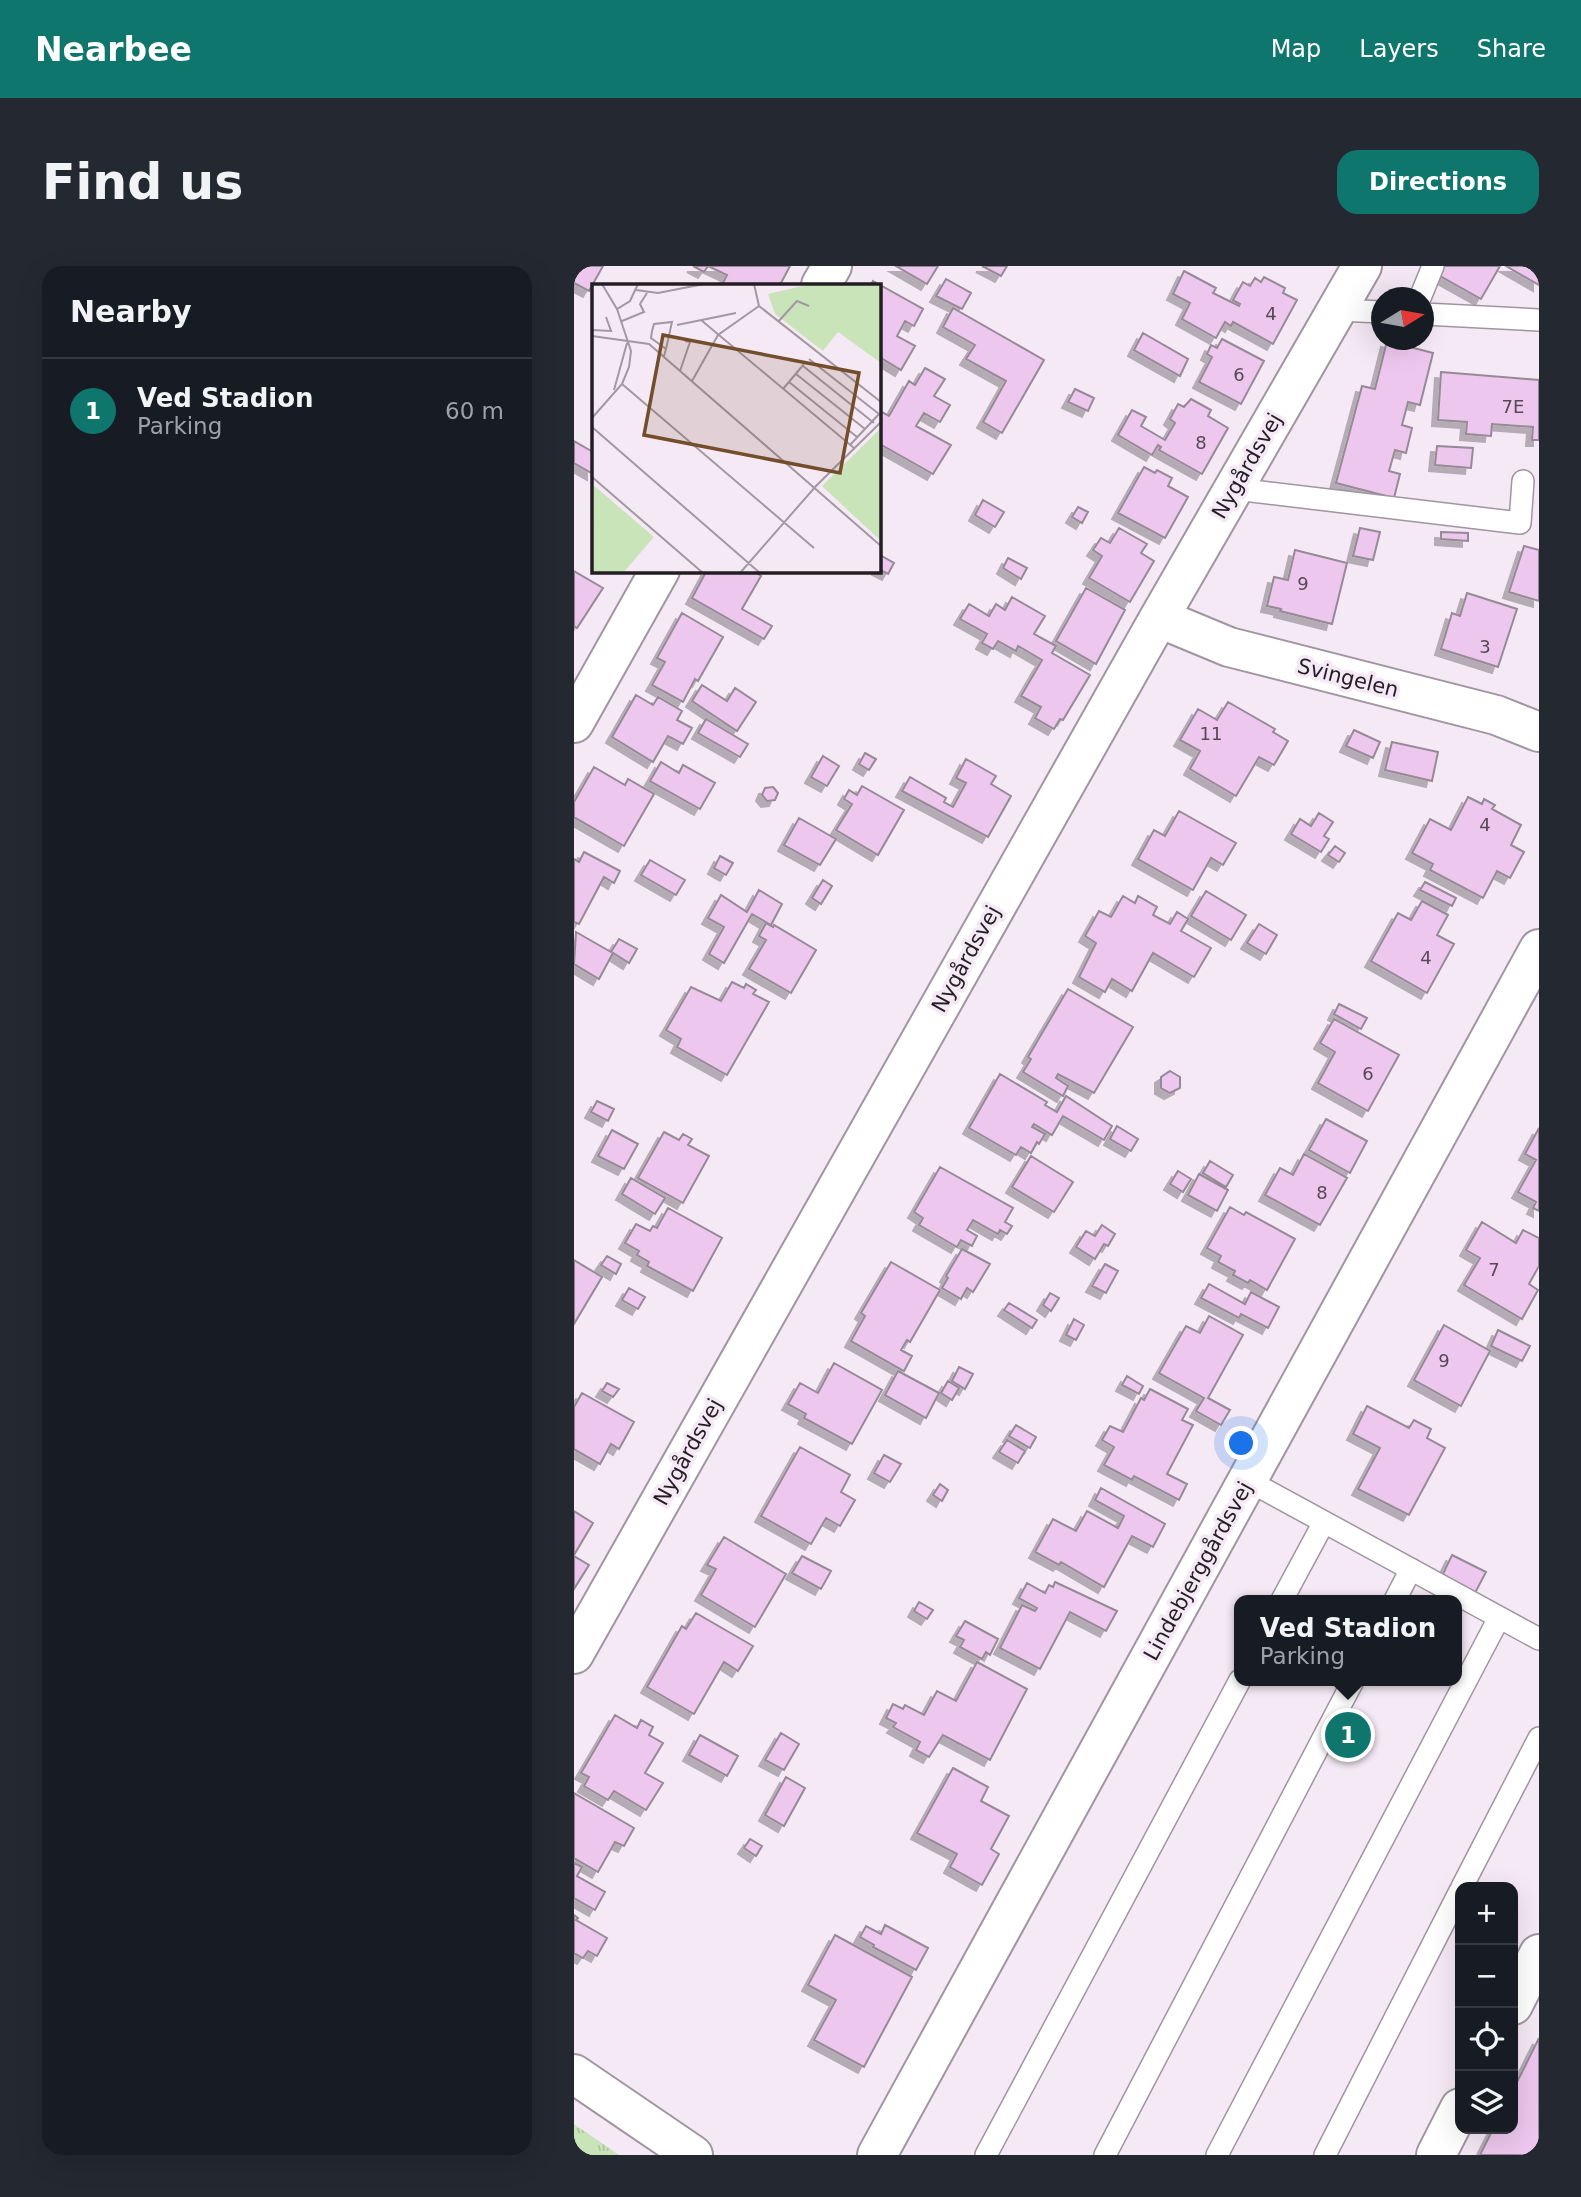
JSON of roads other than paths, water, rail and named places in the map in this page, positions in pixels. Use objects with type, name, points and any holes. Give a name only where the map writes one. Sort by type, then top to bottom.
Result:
[{"type":"street","points":[[822,284],[832,266]]},
{"type":"street","name":"Nygårdsvej","points":[[574,1654],[1159,618],[1362,266]]},
{"type":"street","points":[[574,723],[659,572]]},
{"type":"street","name":"Svingelen","points":[[1159,618],[1230,648],[1496,715],[1539,732]]},
{"type":"street","name":"Lindebjerggårdsvej","points":[[877,2155],[1539,950]]},
{"type":"street","points":[[1518,1995],[1539,1954]]},
{"type":"street","points":[[574,2074],[693,2155]]},
{"type":"street","points":[[1436,2155],[1455,2118]]},
{"type":"lane","points":[[1424,287],[1433,266]]},
{"type":"lane","points":[[1337,310],[1371,312]]},
{"type":"lane","points":[[1434,315],[1539,320]]},
{"type":"lane","points":[[1235,489],[1520,523],[1523,481]]},
{"type":"lane","points":[[1247,1480],[1458,1595]]},
{"type":"lane","points":[[1285,1595],[1324,1522]]},
{"type":"lane","points":[[1398,1595],[1411,1569]]},
{"type":"lane","points":[[1462,1597],[1539,1639]]},
{"type":"lane","points":[[1217,2155],[1499,1618]]},
{"type":"lane","points":[[986,2155],[1237,1686]]},
{"type":"lane","points":[[1105,2155],[1350,1686]]},
{"type":"lane","points":[[1465,1882],[1539,1738]]},
{"type":"lane","points":[[1325,2155],[1455,1901]]},
{"type":"place","name":"Ved Stadion","points":[[1348,1735]]}]
